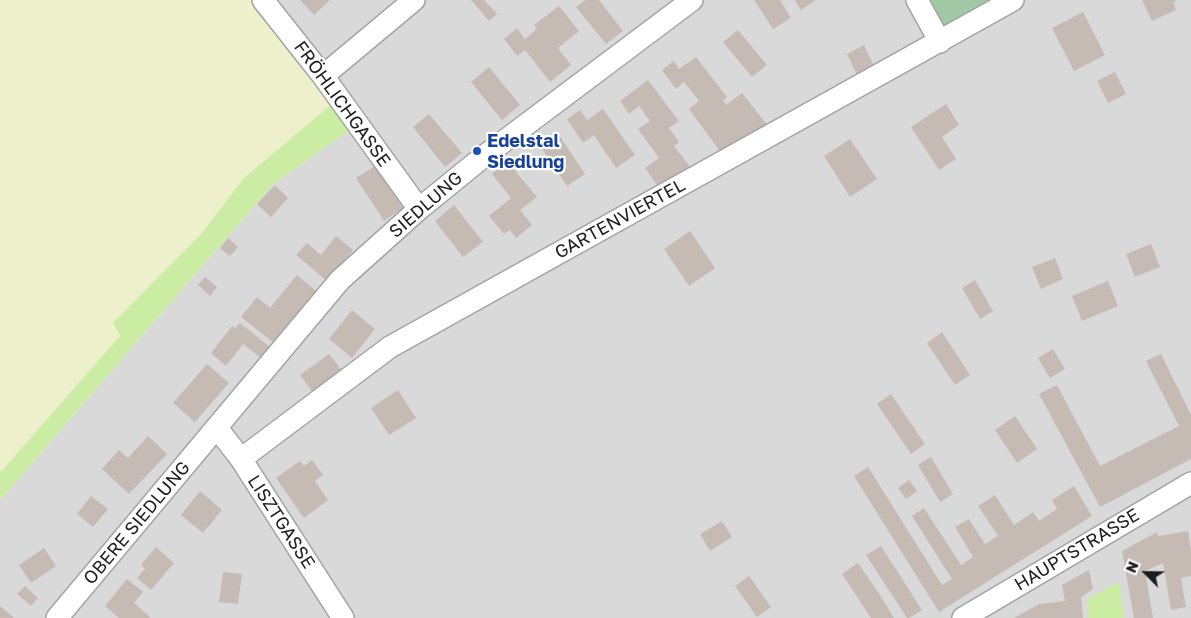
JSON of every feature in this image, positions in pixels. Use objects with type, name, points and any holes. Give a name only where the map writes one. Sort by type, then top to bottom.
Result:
[{"type":"street","name":"FRÖHLICHGASSE","points":[[263,0],[323,76],[419,209]]},
{"type":"street","points":[[323,76],[414,0]]},
{"type":"street","name":"SIEDLUNG","points":[[217,428],[340,280],[419,209],[482,157],[692,0]]},
{"type":"street","points":[[917,0],[940,42]]},
{"type":"street","name":"GARTENVIERTEL","points":[[241,460],[390,347],[1013,0]]},
{"type":"street","name":"LISZTGASSE","points":[[217,428],[241,460],[343,618]]},
{"type":"street","name":"OBERE SIEDLUNG","points":[[57,618],[217,428]]},
{"type":"street","name":"HAUPTSTRASSE","points":[[963,618],[1191,483]]},
{"type":"shaded area","points":[[254,0],[1191,0],[1191,618],[0,618],[0,500],[273,184],[351,129]]},
{"type":"green space","points":[[0,0],[254,0],[333,103],[244,178],[202,233],[114,323],[121,335],[0,473]]},
{"type":"green space","points":[[927,0],[989,0],[941,27]]},
{"type":"green space","points":[[333,103],[351,129],[273,184],[0,500],[0,473],[120,336],[113,323],[202,233],[244,178]]},
{"type":"green space","points":[[1119,582],[1124,618],[1088,618],[1087,599]]},
{"type":"building","points":[[300,0],[330,0],[314,15]]},
{"type":"building","points":[[471,0],[484,0],[497,14],[489,21]]},
{"type":"building","points":[[585,0],[599,0],[623,31],[606,44],[576,7]]},
{"type":"building","points":[[754,0],[780,0],[791,18],[773,29]]},
{"type":"building","points":[[795,0],[816,0],[801,10]]},
{"type":"building","points":[[1142,0],[1178,0],[1173,2],[1176,10],[1152,21]]},
{"type":"building","points":[[559,6],[579,31],[558,48],[571,65],[550,82],[525,50],[517,56],[504,39],[517,28],[525,39],[537,29],[534,25]]},
{"type":"building","points":[[1083,12],[1105,55],[1074,71],[1052,28]]},
{"type":"building","points":[[738,30],[767,65],[752,77],[723,42]]},
{"type":"building","points":[[864,45],[875,68],[858,77],[847,54]]},
{"type":"building","points":[[696,57],[727,97],[723,100],[726,105],[742,93],[768,126],[722,154],[689,109],[699,101],[684,82],[676,89],[662,70],[674,61],[679,69]]},
{"type":"building","points":[[489,67],[520,105],[502,120],[471,82]]},
{"type":"building","points":[[1115,72],[1126,94],[1108,103],[1097,81]]},
{"type":"building","points":[[648,80],[679,121],[669,128],[679,142],[674,146],[691,168],[659,188],[645,168],[659,158],[638,129],[650,121],[639,106],[629,114],[620,101]]},
{"type":"building","points":[[946,104],[959,125],[942,137],[956,159],[939,170],[911,127]]},
{"type":"building","points":[[603,109],[635,155],[616,168],[594,135],[583,143],[567,119],[580,110],[587,120]]},
{"type":"building","points":[[429,114],[462,153],[445,167],[413,127]]},
{"type":"building","points":[[559,135],[585,174],[567,186],[541,147]]},
{"type":"building","points":[[850,139],[877,179],[850,197],[824,156]]},
{"type":"building","points":[[507,161],[537,197],[520,210],[532,225],[516,238],[510,230],[504,234],[489,216],[511,198],[492,174]]},
{"type":"building","points":[[375,166],[403,208],[384,221],[356,178]]},
{"type":"building","points":[[275,185],[288,198],[271,217],[257,204]]},
{"type":"building","points":[[454,205],[483,242],[463,257],[435,221]]},
{"type":"building","points":[[690,231],[715,268],[689,286],[664,249]]},
{"type":"building","points":[[336,236],[353,250],[327,281],[296,255],[307,243],[321,255]]},
{"type":"building","points":[[228,238],[238,247],[230,256],[220,248]]},
{"type":"building","points":[[1151,244],[1160,267],[1135,277],[1126,254]]},
{"type":"building","points":[[1055,258],[1063,279],[1041,289],[1032,267]]},
{"type":"building","points":[[297,275],[316,291],[274,343],[241,317],[257,297],[270,308]]},
{"type":"building","points":[[205,277],[217,287],[210,296],[198,285]]},
{"type":"building","points":[[975,280],[993,311],[980,319],[962,288]]},
{"type":"building","points":[[1108,281],[1118,306],[1082,321],[1072,296]]},
{"type":"building","points":[[352,310],[375,329],[352,358],[329,339]]},
{"type":"building","points":[[240,323],[270,347],[261,358],[243,344],[226,366],[211,353],[232,326],[235,328]]},
{"type":"building","points":[[942,332],[970,375],[955,385],[927,343]]},
{"type":"building","points":[[1053,349],[1065,369],[1050,378],[1038,358]]},
{"type":"building","points":[[329,354],[343,372],[314,394],[300,375]]},
{"type":"building","points":[[1161,354],[1191,415],[1191,459],[1100,507],[1039,394],[1057,385],[1100,466],[1179,426],[1146,361]]},
{"type":"building","points":[[207,364],[229,383],[195,422],[173,403]]},
{"type":"building","points":[[398,390],[416,418],[389,435],[371,408]]},
{"type":"building","points":[[891,394],[925,444],[911,454],[877,404]]},
{"type":"building","points":[[1015,416],[1037,449],[1017,463],[995,430]]},
{"type":"building","points":[[148,436],[167,454],[129,494],[102,469],[119,450],[128,458]]},
{"type":"building","points":[[931,457],[953,494],[940,502],[918,465]]},
{"type":"building","points":[[312,460],[323,475],[315,481],[328,500],[304,518],[276,478],[300,461],[304,466]]},
{"type":"building","points":[[868,467],[942,585],[952,579],[912,516],[924,508],[961,565],[973,557],[955,527],[969,519],[985,544],[998,536],[978,506],[995,495],[1014,525],[1033,512],[1039,521],[1057,509],[1052,500],[1074,486],[1092,516],[939,612],[854,476]]},
{"type":"building","points":[[909,480],[917,491],[906,499],[898,488]]},
{"type":"building","points":[[200,491],[222,510],[203,533],[181,515]]},
{"type":"building","points":[[91,496],[108,509],[93,527],[77,514]]},
{"type":"building","points":[[722,521],[732,537],[710,551],[700,534]]},
{"type":"building","points":[[1188,531],[1191,550],[1191,576],[1181,578],[1186,607],[1171,610],[1163,563],[1145,571],[1153,618],[1134,618],[1122,551],[1157,532],[1158,536]]},
{"type":"building","points":[[881,546],[922,610],[909,618],[907,618],[866,555]]},
{"type":"building","points":[[156,547],[174,563],[151,590],[137,578],[145,569],[141,565]]},
{"type":"building","points":[[44,548],[56,566],[31,583],[19,565]]},
{"type":"building","points":[[858,563],[894,618],[871,618],[842,574]]},
{"type":"building","points":[[1089,570],[1093,589],[1081,597],[1083,618],[1014,618],[1039,604],[1065,601],[1062,585]]},
{"type":"building","points":[[223,572],[242,574],[238,604],[219,602]]},
{"type":"building","points":[[749,576],[771,607],[757,617],[735,586]]},
{"type":"building","points":[[127,579],[143,592],[134,603],[149,618],[119,618],[105,606]]},
{"type":"building","points":[[25,586],[38,598],[31,606],[17,594]]},
{"type":"building","points":[[0,606],[14,618],[0,618]]},
{"type":"place","name":"Edelstal Siedlung","points":[[477,151]]}]
